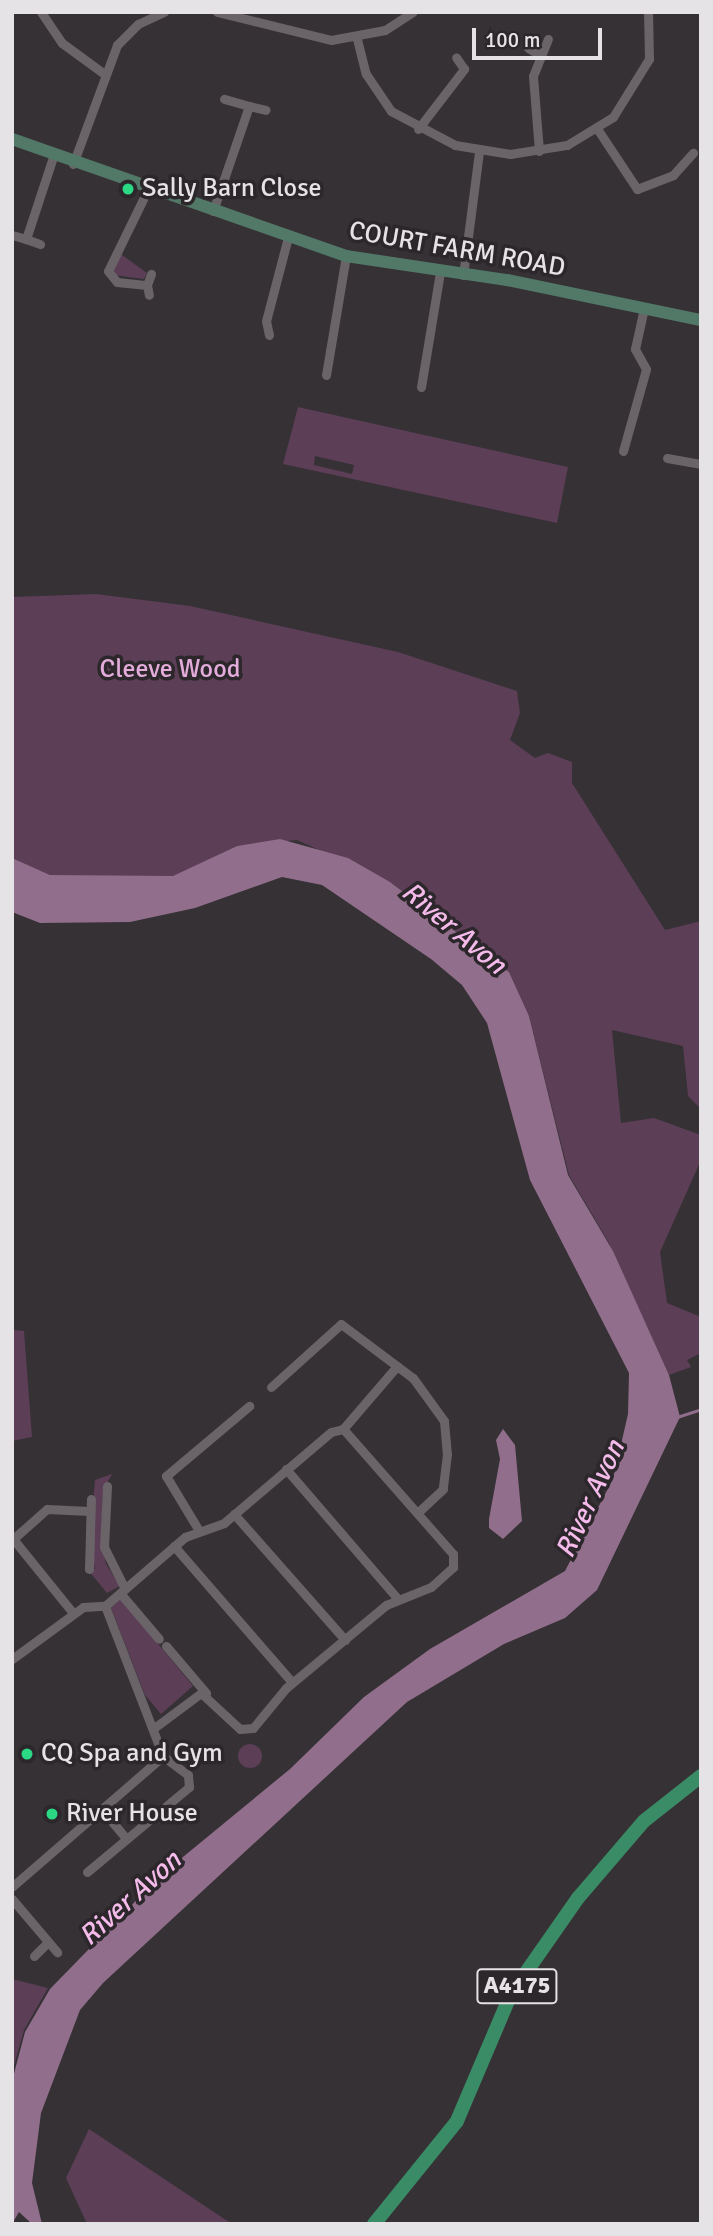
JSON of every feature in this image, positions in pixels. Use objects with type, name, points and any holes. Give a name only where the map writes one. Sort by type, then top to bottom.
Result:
[{"type":"main road","name":"A4175","points":[[374,2224],[457,2121],[511,1994],[578,1898],[644,1821],[701,1776]]},
{"type":"street","points":[[41,12],[62,43],[103,73]]},
{"type":"street","points":[[73,164],[103,73],[131,31],[163,12]]},
{"type":"street","points":[[217,12],[331,40],[357,39],[413,12]]},
{"type":"street","points":[[357,39],[377,95],[418,129],[479,152],[539,151],[598,130],[640,83],[650,49],[648,12]]},
{"type":"street","points":[[539,151],[533,76],[538,54],[548,39]]},
{"type":"street","points":[[528,48],[538,54]]},
{"type":"street","points":[[418,129],[464,70],[456,57]]},
{"type":"street","points":[[224,99],[266,110]]},
{"type":"street","points":[[213,211],[249,106]]},
{"type":"street","points":[[598,130],[637,189],[659,183],[689,166],[693,153]]},
{"type":"street","name":"COURT FARM ROAD","points":[[12,139],[53,157],[346,256],[701,320]]},
{"type":"street","points":[[463,275],[479,152]]},
{"type":"street","points":[[26,239],[53,157]]},
{"type":"street","points":[[147,285],[117,282],[108,271],[148,189]]},
{"type":"street","points":[[12,235],[40,244]]},
{"type":"street","points":[[269,335],[266,321],[288,237]]},
{"type":"street","points":[[326,375],[346,256]]},
{"type":"street","points":[[421,387],[440,272]]},
{"type":"street","points":[[149,295],[147,285],[151,274]]},
{"type":"street","points":[[623,451],[646,369],[635,349],[643,308]]},
{"type":"street","points":[[667,458],[701,464]]},
{"type":"street","points":[[271,1387],[341,1324],[397,1366],[428,1394],[447,1434],[443,1489],[416,1513]]},
{"type":"street","points":[[12,1659],[73,1613],[105,1606],[174,1546],[198,1529],[234,1514],[331,1432],[343,1429],[397,1366]]},
{"type":"street","points":[[198,1529],[166,1476],[248,1406]]},
{"type":"street","points":[[107,1486],[104,1547],[123,1591],[206,1693],[247,1730],[292,1682],[398,1599],[430,1587],[455,1561],[343,1429]]},
{"type":"street","points":[[286,1469],[398,1599]]},
{"type":"street","points":[[89,1569],[91,1499]]},
{"type":"street","points":[[73,1613],[13,1539],[47,1509],[89,1511]]},
{"type":"street","points":[[234,1514],[345,1640]]},
{"type":"street","points":[[174,1546],[292,1682]]},
{"type":"street","points":[[87,1872],[190,1784],[176,1762],[163,1756],[105,1606]]},
{"type":"street","points":[[154,1728],[206,1693]]},
{"type":"street","points":[[12,1887],[104,1812],[163,1756]]},
{"type":"street","points":[[104,1812],[127,1839]]},
{"type":"street","points":[[12,1899],[57,1952]]},
{"type":"street","points":[[34,1955],[48,1942]]},
{"type":"green space","points":[[118,252],[147,273],[144,279],[113,275]]},
{"type":"green space","points":[[298,407],[568,467],[557,523],[283,464]],"holes":[[[315,456],[354,465],[352,474],[314,465]]]},
{"type":"green space","name":"Cleeve Wood","points":[[96,594],[190,606],[398,652],[517,691],[520,713],[510,740],[535,758],[548,753],[572,762],[572,783],[665,930],[701,921],[701,1109],[688,1096],[683,1046],[612,1030],[621,1123],[654,1118],[701,1135],[701,1160],[660,1252],[667,1303],[701,1317],[701,1353],[687,1360],[691,1367],[669,1375],[609,1243],[569,1175],[529,1016],[509,972],[390,882],[297,840],[237,846],[174,876],[143,878],[50,875],[12,858],[12,597]]},
{"type":"green space","points":[[12,1302],[14,1330],[24,1331],[32,1437],[12,1441]]},
{"type":"green space","points":[[112,1474],[103,1491],[101,1539],[106,1564],[120,1586],[107,1593],[88,1570],[95,1569],[90,1539],[95,1480]]},
{"type":"green space","points":[[121,1599],[193,1686],[161,1714],[145,1695],[111,1608]]},
{"type":"green space","points":[[250,1744],[259,1747],[262,1756],[259,1765],[250,1768],[241,1765],[238,1756],[241,1747]]},
{"type":"green space","points":[[12,1979],[48,1988],[24,2030],[12,2073]]},
{"type":"green space","points":[[89,2129],[232,2224],[87,2224],[66,2178]]},
{"type":"shaded area","points":[[280,839],[348,858],[390,882],[509,972],[529,1016],[568,1175],[613,1251],[669,1375],[680,1417],[597,1590],[565,1618],[504,1644],[407,1702],[103,1983],[80,2010],[41,2113],[32,2183],[42,2224],[32,2224],[19,2212],[12,2224],[12,2081],[25,2032],[50,1989],[161,1875],[290,1769],[364,1697],[430,1649],[565,1571],[613,1479],[628,1414],[629,1373],[530,1180],[487,1023],[462,985],[431,959],[322,885],[282,877],[195,908],[130,922],[40,923],[12,912],[12,858],[50,875],[173,876],[237,846]]},
{"type":"shaded area","points":[[503,1429],[515,1445],[522,1521],[503,1539],[489,1528],[489,1519],[500,1459],[496,1440]]},
{"type":"waterway","points":[[677,1417],[701,1409]]},
{"type":"place","name":"Sally Barn Close","points":[[128,189]]},
{"type":"place","name":"CQ Spa and Gym","points":[[27,1754]]},
{"type":"place","name":"River House","points":[[52,1814]]},
{"type":"water label","name":"River Avon","points":[[454,928]]},
{"type":"water label","name":"River Avon","points":[[590,1499]]},
{"type":"water label","name":"River Avon","points":[[130,1898]]}]
